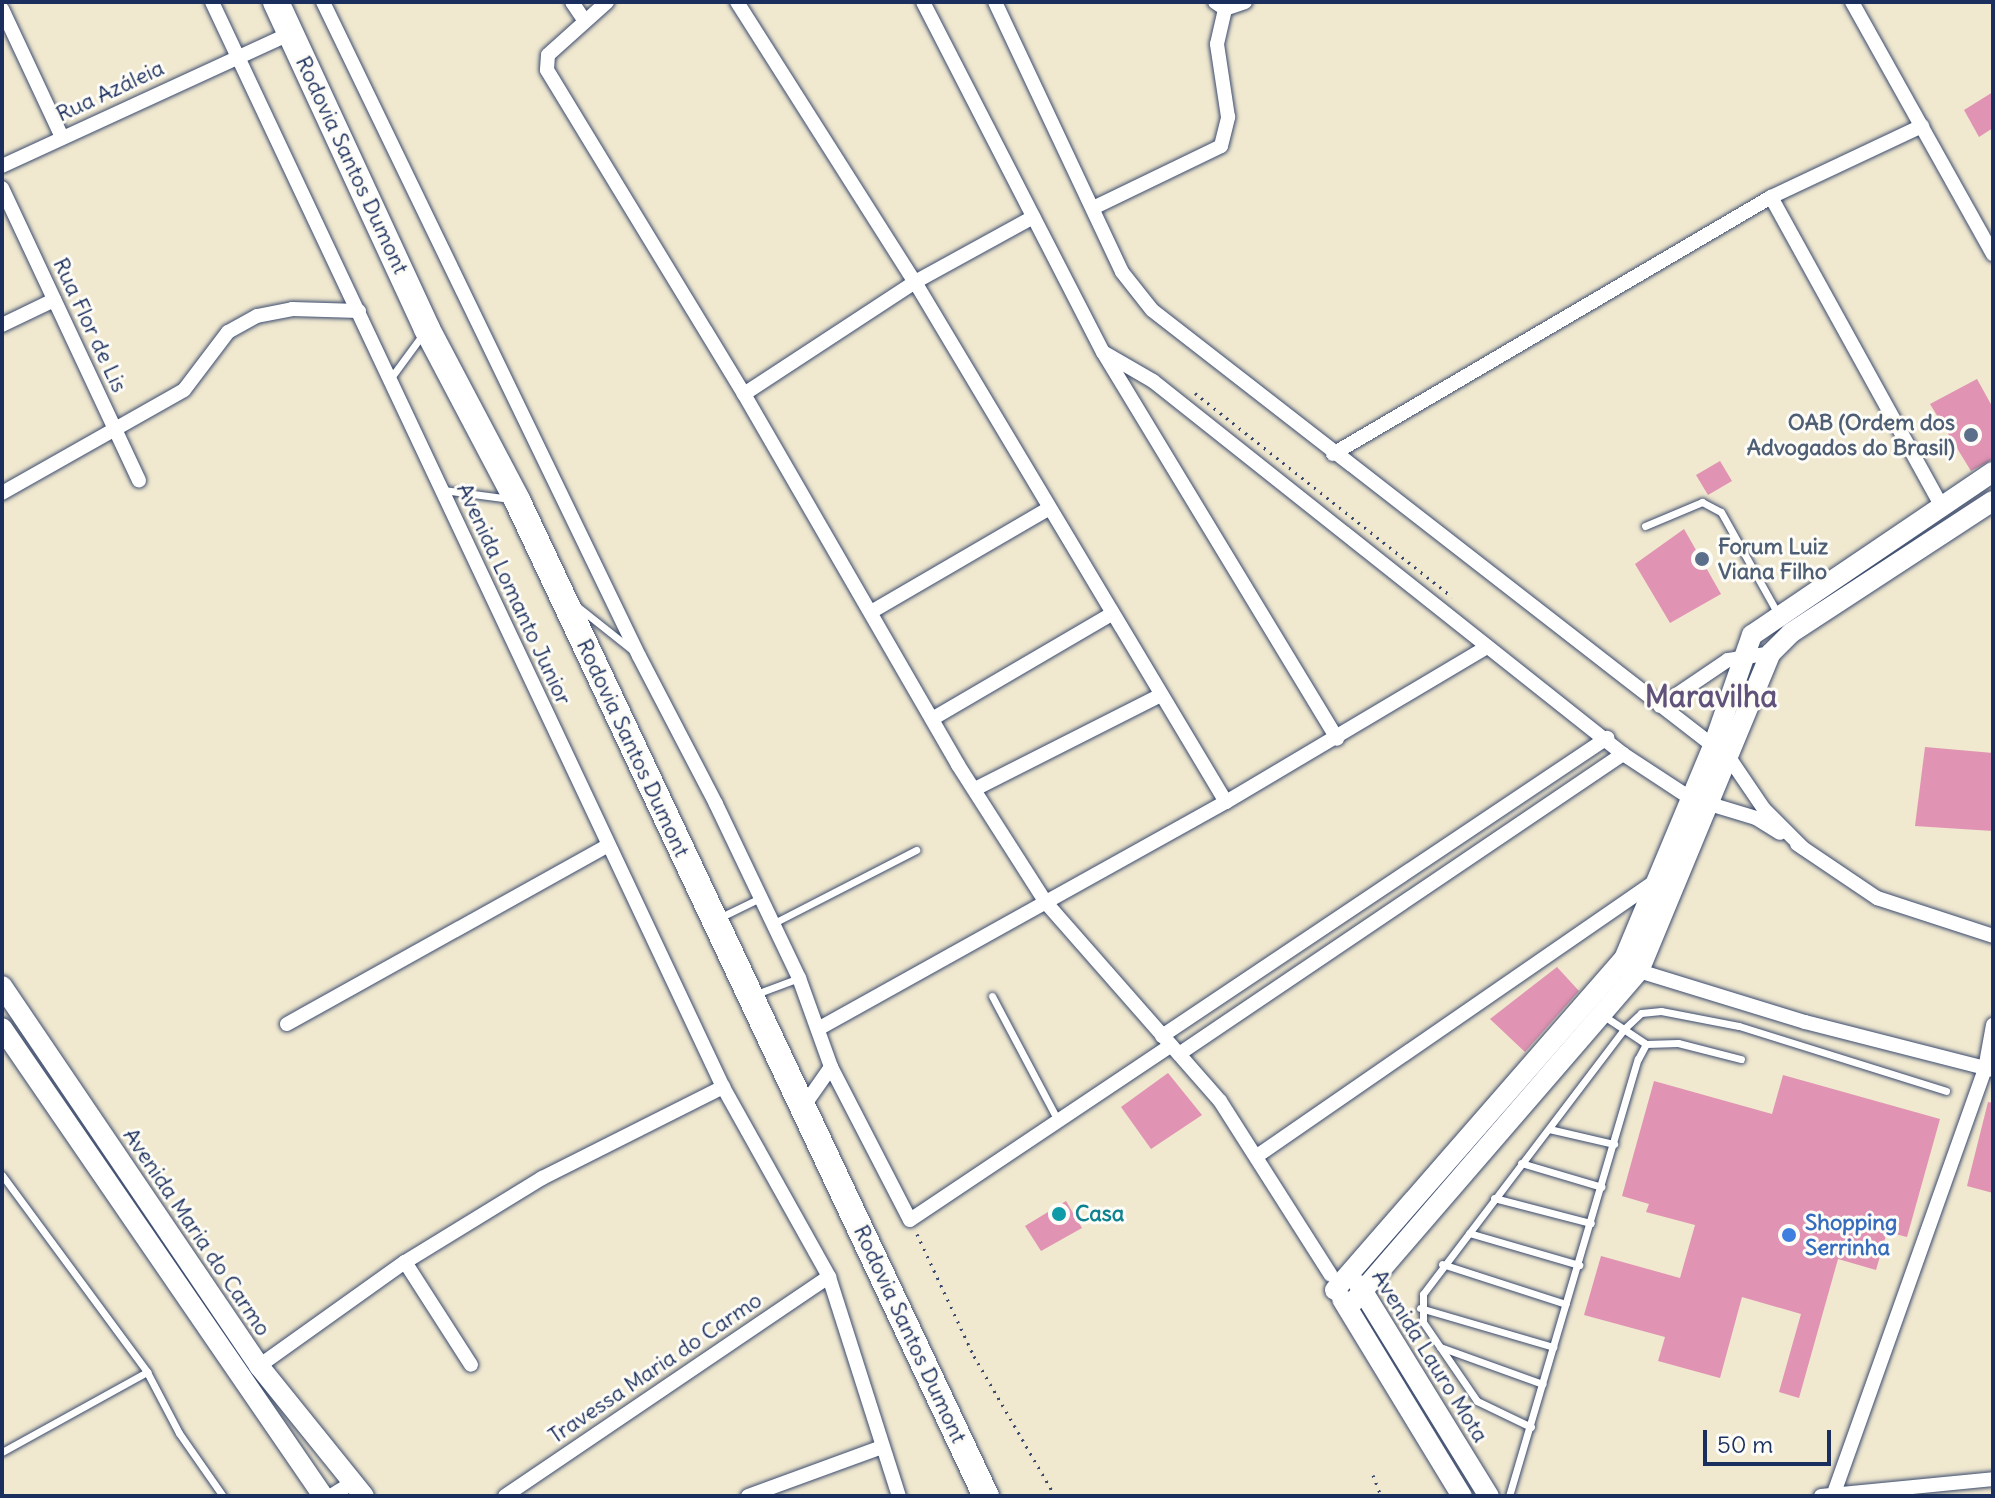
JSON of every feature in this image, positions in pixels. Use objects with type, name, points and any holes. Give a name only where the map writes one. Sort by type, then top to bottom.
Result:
[{"type":"highway","name":"Rodovia Santos Dumont","points":[[276,2],[427,329],[517,500],[986,1496]]},
{"type":"street","name":"Avenida Lomanto Junior","points":[[212,2],[723,1087],[829,1277],[899,1496]]},
{"type":"street","points":[[323,2],[639,656],[799,978],[831,1067],[910,1220],[1056,1117],[1623,754]]},
{"type":"street","points":[[572,2],[585,21]]},
{"type":"street","points":[[607,2],[548,55],[547,70],[744,394],[932,719],[1047,904],[1220,1101],[1339,1280],[1587,1002],[1631,965],[1656,881],[1700,802]]},
{"type":"street","points":[[737,2],[915,282],[1110,615],[1226,802]]},
{"type":"street","points":[[923,2],[1103,352],[1337,739]]},
{"type":"street","points":[[995,2],[1122,272],[1152,310],[1721,754],[1764,809],[1803,848]]},
{"type":"street","points":[[1093,208],[1221,146],[1228,117],[1217,44],[1220,6],[1245,2]]},
{"type":"street","points":[[1852,2],[1993,254]]},
{"type":"street","points":[[2,9],[62,137]]},
{"type":"street","name":"Rua Azáleia","points":[[2,166],[291,33]]},
{"type":"street","points":[[1333,454],[1771,197],[1922,126]]},
{"type":"street","name":"Rua Flor de Lis","points":[[2,188],[139,481]]},
{"type":"street","points":[[1771,197],[1942,507]]},
{"type":"street","points":[[744,394],[915,282],[1033,217]]},
{"type":"street","points":[[2,325],[54,300]]},
{"type":"street","points":[[2,493],[116,432],[184,390],[228,332],[257,316],[292,309],[359,311]]},
{"type":"street","points":[[1103,352],[1153,381],[1487,647],[1607,738],[1623,754],[1700,802],[1756,818],[1877,898],[1993,936]]},
{"type":"street","points":[[1721,754],[1752,635],[1993,472]]},
{"type":"street","points":[[1348,1308],[1365,1293],[1604,1016],[1631,965],[1721,754],[1771,653],[1791,633],[1993,501]]},
{"type":"street","points":[[871,612],[1048,509]]},
{"type":"street","points":[[932,719],[1110,615]]},
{"type":"street","points":[[818,1029],[1047,904],[1337,739],[1487,647]]},
{"type":"street","points":[[1660,706],[1728,660],[1771,653]]},
{"type":"street","points":[[975,789],[1159,696]]},
{"type":"street","points":[[1171,1045],[1607,738]]},
{"type":"street","points":[[287,1024],[607,846]]},
{"type":"street","points":[[1257,1156],[1656,881]]},
{"type":"street","points":[[1631,965],[1805,1022],[1989,1069]]},
{"type":"street","name":"Avenida Maria do Carmo","points":[[2,986],[259,1366],[358,1489]]},
{"type":"street","points":[[1587,1002],[1604,1016]]},
{"type":"street","points":[[1993,1025],[1989,1069],[1830,1495],[1993,1479]]},
{"type":"street","name":"Avenida Maria do Carmo","points":[[2,1028],[323,1496]]},
{"type":"street","points":[[803,1107],[831,1067]]},
{"type":"street","points":[[259,1366],[405,1262],[542,1178],[723,1087]]},
{"type":"street","points":[[405,1262],[471,1365]]},
{"type":"street","name":"Travessa Maria do Carmo","points":[[505,1496],[829,1277]]},
{"type":"street","name":"Avenida Lauro Mota","points":[[1339,1280],[1365,1293],[1489,1496]]},
{"type":"street","name":"Avenida Lauro Mota","points":[[1339,1280],[1348,1308],[1462,1496]]},
{"type":"street","points":[[748,1496],[882,1447]]},
{"type":"street","points":[[331,1496],[358,1489]]},
{"type":"lane","points":[[390,379],[427,329]]},
{"type":"lane","points":[[442,490],[517,500]]},
{"type":"lane","points":[[1645,526],[1702,502],[1721,512],[1779,616]]},
{"type":"lane","points":[[558,591],[639,656]]},
{"type":"lane","points":[[772,924],[916,850]]},
{"type":"lane","points":[[714,920],[760,898]]},
{"type":"lane","points":[[750,997],[799,978]]},
{"type":"lane","points":[[992,996],[1056,1117]]},
{"type":"lane","points":[[1531,1427],[1477,1401],[1440,1347],[1420,1308],[1428,1283],[1442,1264],[1624,1029],[1641,1013],[1661,1011],[1739,1026],[1946,1091]]},
{"type":"lane","points":[[1604,1016],[1646,1044],[1678,1043],[1741,1059]]},
{"type":"lane","points":[[1509,1496],[1646,1044]]},
{"type":"lane","points":[[1549,1129],[1614,1144]]},
{"type":"lane","points":[[1521,1163],[1602,1187]]},
{"type":"lane","points":[[2,1175],[147,1372],[179,1433],[223,1496]]},
{"type":"lane","points":[[1494,1198],[1591,1223]]},
{"type":"lane","points":[[1469,1233],[1579,1265]]},
{"type":"lane","points":[[1442,1264],[1566,1304]]},
{"type":"lane","points":[[1420,1308],[1553,1347]]},
{"type":"lane","points":[[1440,1347],[1543,1384]]},
{"type":"lane","points":[[2,1452],[147,1372]]},
{"type":"path","points":[[910,1220],[974,1356],[1055,1496]]},
{"type":"path","points":[[1373,1475],[1381,1496]]},
{"type":"building","points":[[1993,92],[1993,128],[1979,137],[1964,110]]},
{"type":"building","name":"OAB (Ordem dos Advogados do Brasil)","points":[[1977,379],[1993,408],[1993,459],[1971,471],[1930,404]]},
{"type":"building","points":[[1720,461],[1732,481],[1708,495],[1696,475]]},
{"type":"building","points":[[1684,529],[1721,594],[1670,623],[1635,564]]},
{"type":"building","points":[[1925,747],[1993,753],[1993,831],[1915,826]]},
{"type":"building","points":[[1557,967],[1579,991],[1525,1052],[1490,1019]]},
{"type":"building","points":[[1168,1073],[1202,1115],[1151,1149],[1121,1107]]},
{"type":"building","name":"Shopping Serrinha","points":[[1783,1075],[1940,1119],[1907,1237],[1887,1232],[1876,1270],[1838,1259],[1799,1398],[1779,1392],[1801,1314],[1742,1297],[1720,1378],[1658,1361],[1665,1337],[1584,1315],[1601,1256],[1680,1278],[1695,1225],[1646,1212],[1649,1204],[1622,1196],[1654,1081],[1772,1114]]},
{"type":"building","points":[[1988,1102],[1993,1103],[1993,1193],[1967,1186]]},
{"type":"building","name":"Casa","points":[[1066,1201],[1082,1228],[1041,1251],[1025,1226]]},
{"type":"place","name":"OAB (Ordem dos Advogados do Brasil)","points":[[1971,435]]},
{"type":"place","name":"Forum Luiz Viana Filho","points":[[1702,559]]},
{"type":"place","name":"Casa","points":[[1059,1214]]},
{"type":"place","name":"Shopping Serrinha","points":[[1789,1235]]},
{"type":"district","name":"Maravilha","points":[[1711,696]]}]
